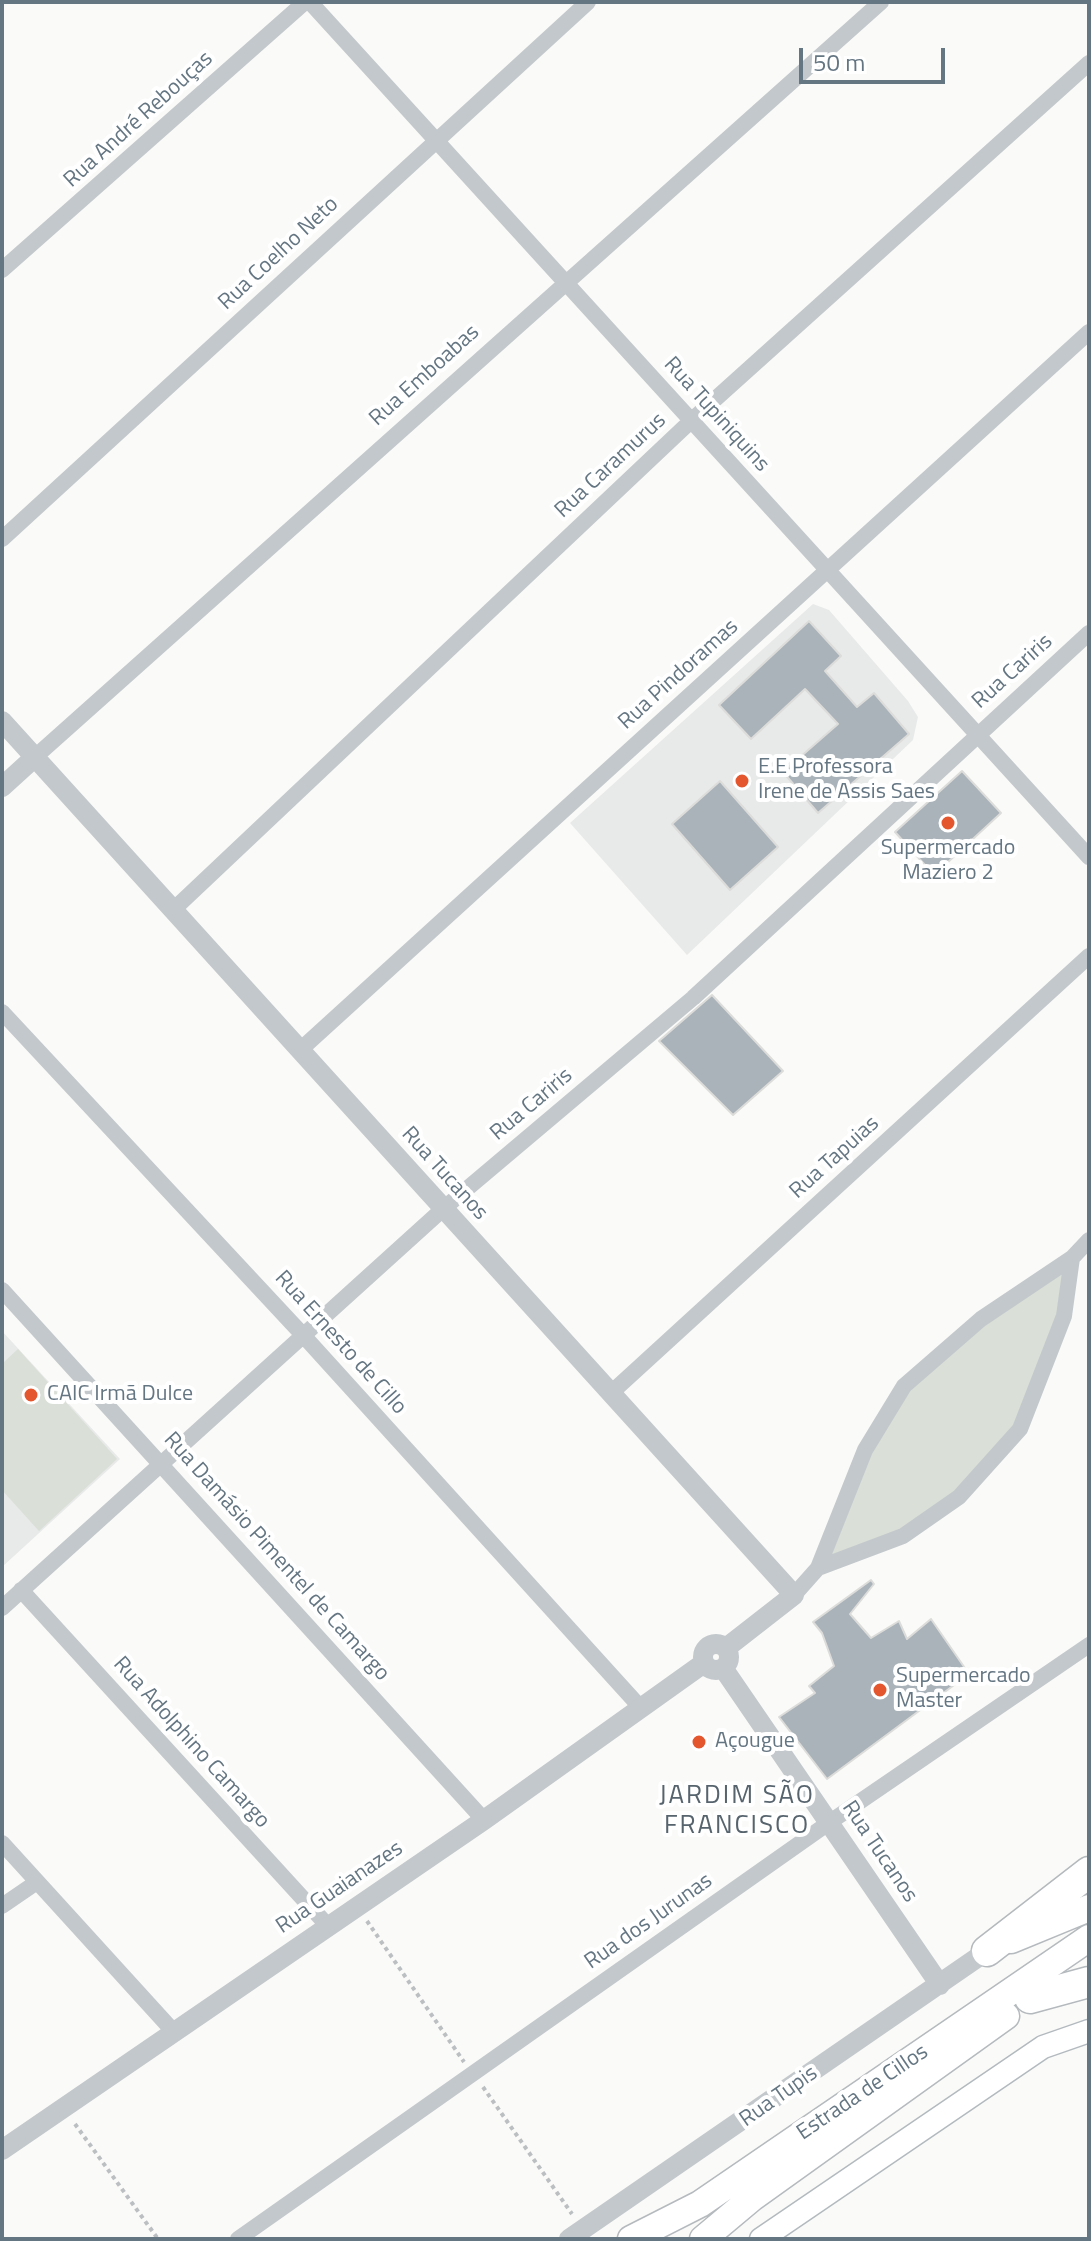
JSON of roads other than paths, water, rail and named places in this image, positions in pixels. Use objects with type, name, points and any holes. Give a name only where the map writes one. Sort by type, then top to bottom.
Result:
[{"type":"highway","points":[[987,1951],[1089,1872]]},
{"type":"highway","points":[[1030,1998],[1089,1982]]},
{"type":"main road","points":[[987,1951],[1089,1908]]},
{"type":"main road","name":"Estrada de Cillos","points":[[631,2239],[700,2204],[1089,1938]]},
{"type":"main road","name":"Estrada de Cillos","points":[[703,2239],[752,2198],[1089,1959]]},
{"type":"main road","points":[[761,2239],[1043,2047],[1089,2031]]},
{"type":"street","name":"Rua Tupiniquins","points":[[307,2],[1089,857]]},
{"type":"street","name":"Rua André Rebouças","points":[[2,270],[307,2]]},
{"type":"street","name":"Rua Coelho Neto","points":[[2,539],[588,2]]},
{"type":"street","name":"Rua Emboabas","points":[[2,787],[881,2]]},
{"type":"street","name":"Rua Caramurus","points":[[172,911],[692,420],[1089,63]]},
{"type":"street","name":"Rua Pindoramas","points":[[299,1051],[1089,332]]},
{"type":"street","name":"Rua Cariris","points":[[2,1608],[443,1209],[693,998],[1089,633]]},
{"type":"street","name":"Rua Tucanos","points":[[2,721],[794,1595]]},
{"type":"street","name":"Rua Tapuias","points":[[611,1393],[1089,956]]},
{"type":"street","name":"Rua Ernesto de Cillo","points":[[2,1012],[302,1334],[641,1708]]},
{"type":"street","points":[[718,1660],[794,1595],[818,1568],[865,1450],[904,1386],[981,1319],[1072,1258],[1089,1240]]},
{"type":"street","points":[[818,1568],[903,1536],[959,1497],[1020,1429],[1064,1316],[1072,1258]]},
{"type":"street","name":"Rua Damásio Pimentel de Camargo","points":[[2,1290],[484,1820]]},
{"type":"street","name":"Rua Adolphino Camargo","points":[[21,1590],[328,1926]]},
{"type":"street","name":"Rua dos Jurunas","points":[[238,2239],[830,1822],[1089,1645]]},
{"type":"street","name":"Rua Tucanos","points":[[718,1660],[940,1985]]},
{"type":"street","name":"Rua Guaianazes","points":[[2,2150],[62,2106],[484,1820],[641,1708],[718,1660]]},
{"type":"street","points":[[2,1843],[174,2032]]},
{"type":"street","points":[[2,1906],[37,1882]]},
{"type":"street","name":"Rua Tupis","points":[[575,2234],[987,1951]]},
{"type":"place","name":"E.E Professora Irene de Assis Saes","points":[[742,781]]},
{"type":"place","name":"Supermercado Maziero 2","points":[[948,823]]},
{"type":"place","name":"CAIC Irmã Dulce","points":[[31,1395]]},
{"type":"place","name":"Supermercado Master","points":[[880,1690]]},
{"type":"place","name":"Açougue","points":[[699,1742]]},
{"type":"district","name":"JARDIM SÃO FRANCISCO","points":[[737,1812]]}]
